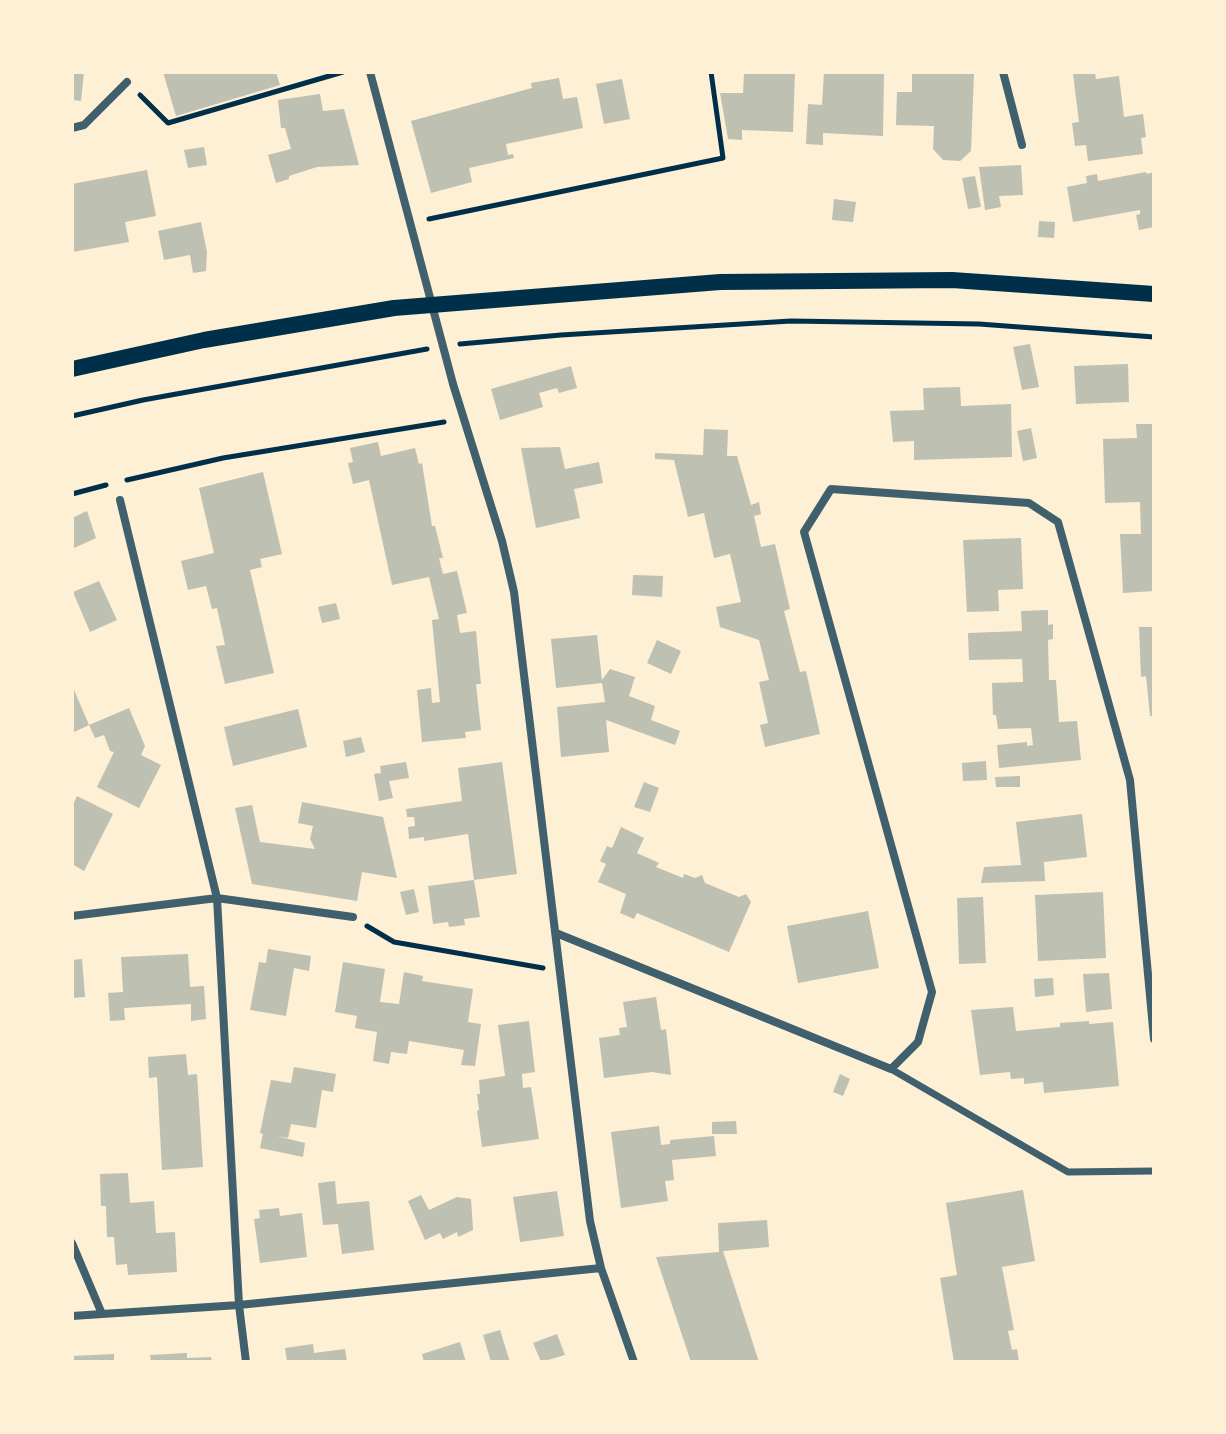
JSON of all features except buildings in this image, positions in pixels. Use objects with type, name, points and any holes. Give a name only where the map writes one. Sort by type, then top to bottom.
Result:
[{"type":"main road","points":[[72,369],[229,335],[343,316],[433,304],[720,282],[952,280],[1154,294]]},
{"type":"street","points":[[370,72],[443,346],[514,592],[588,1204],[601,1268],[634,1362]]},
{"type":"street","points":[[1003,72],[1022,145]]},
{"type":"street","points":[[72,128],[84,125],[127,82]]},
{"type":"street","points":[[891,1069],[918,1042],[932,992],[804,532],[831,489],[1029,503],[1058,522],[1130,780],[1154,1039]]},
{"type":"street","points":[[120,500],[217,898],[239,1305],[246,1362]]},
{"type":"street","points":[[72,916],[217,898],[353,917]]},
{"type":"street","points":[[556,933],[891,1069],[1068,1172],[1154,1171]]},
{"type":"street","points":[[72,1243],[102,1314]]},
{"type":"street","points":[[72,1316],[239,1305],[601,1268]]},
{"type":"path","points":[[127,82],[168,123],[343,72]]},
{"type":"path","points":[[412,222],[723,158],[711,72]]},
{"type":"path","points":[[72,416],[143,400],[443,346],[561,335],[791,321],[979,324],[1154,337]]},
{"type":"path","points":[[72,494],[223,458],[464,419]]},
{"type":"path","points":[[353,917],[394,942],[560,971]]}]
